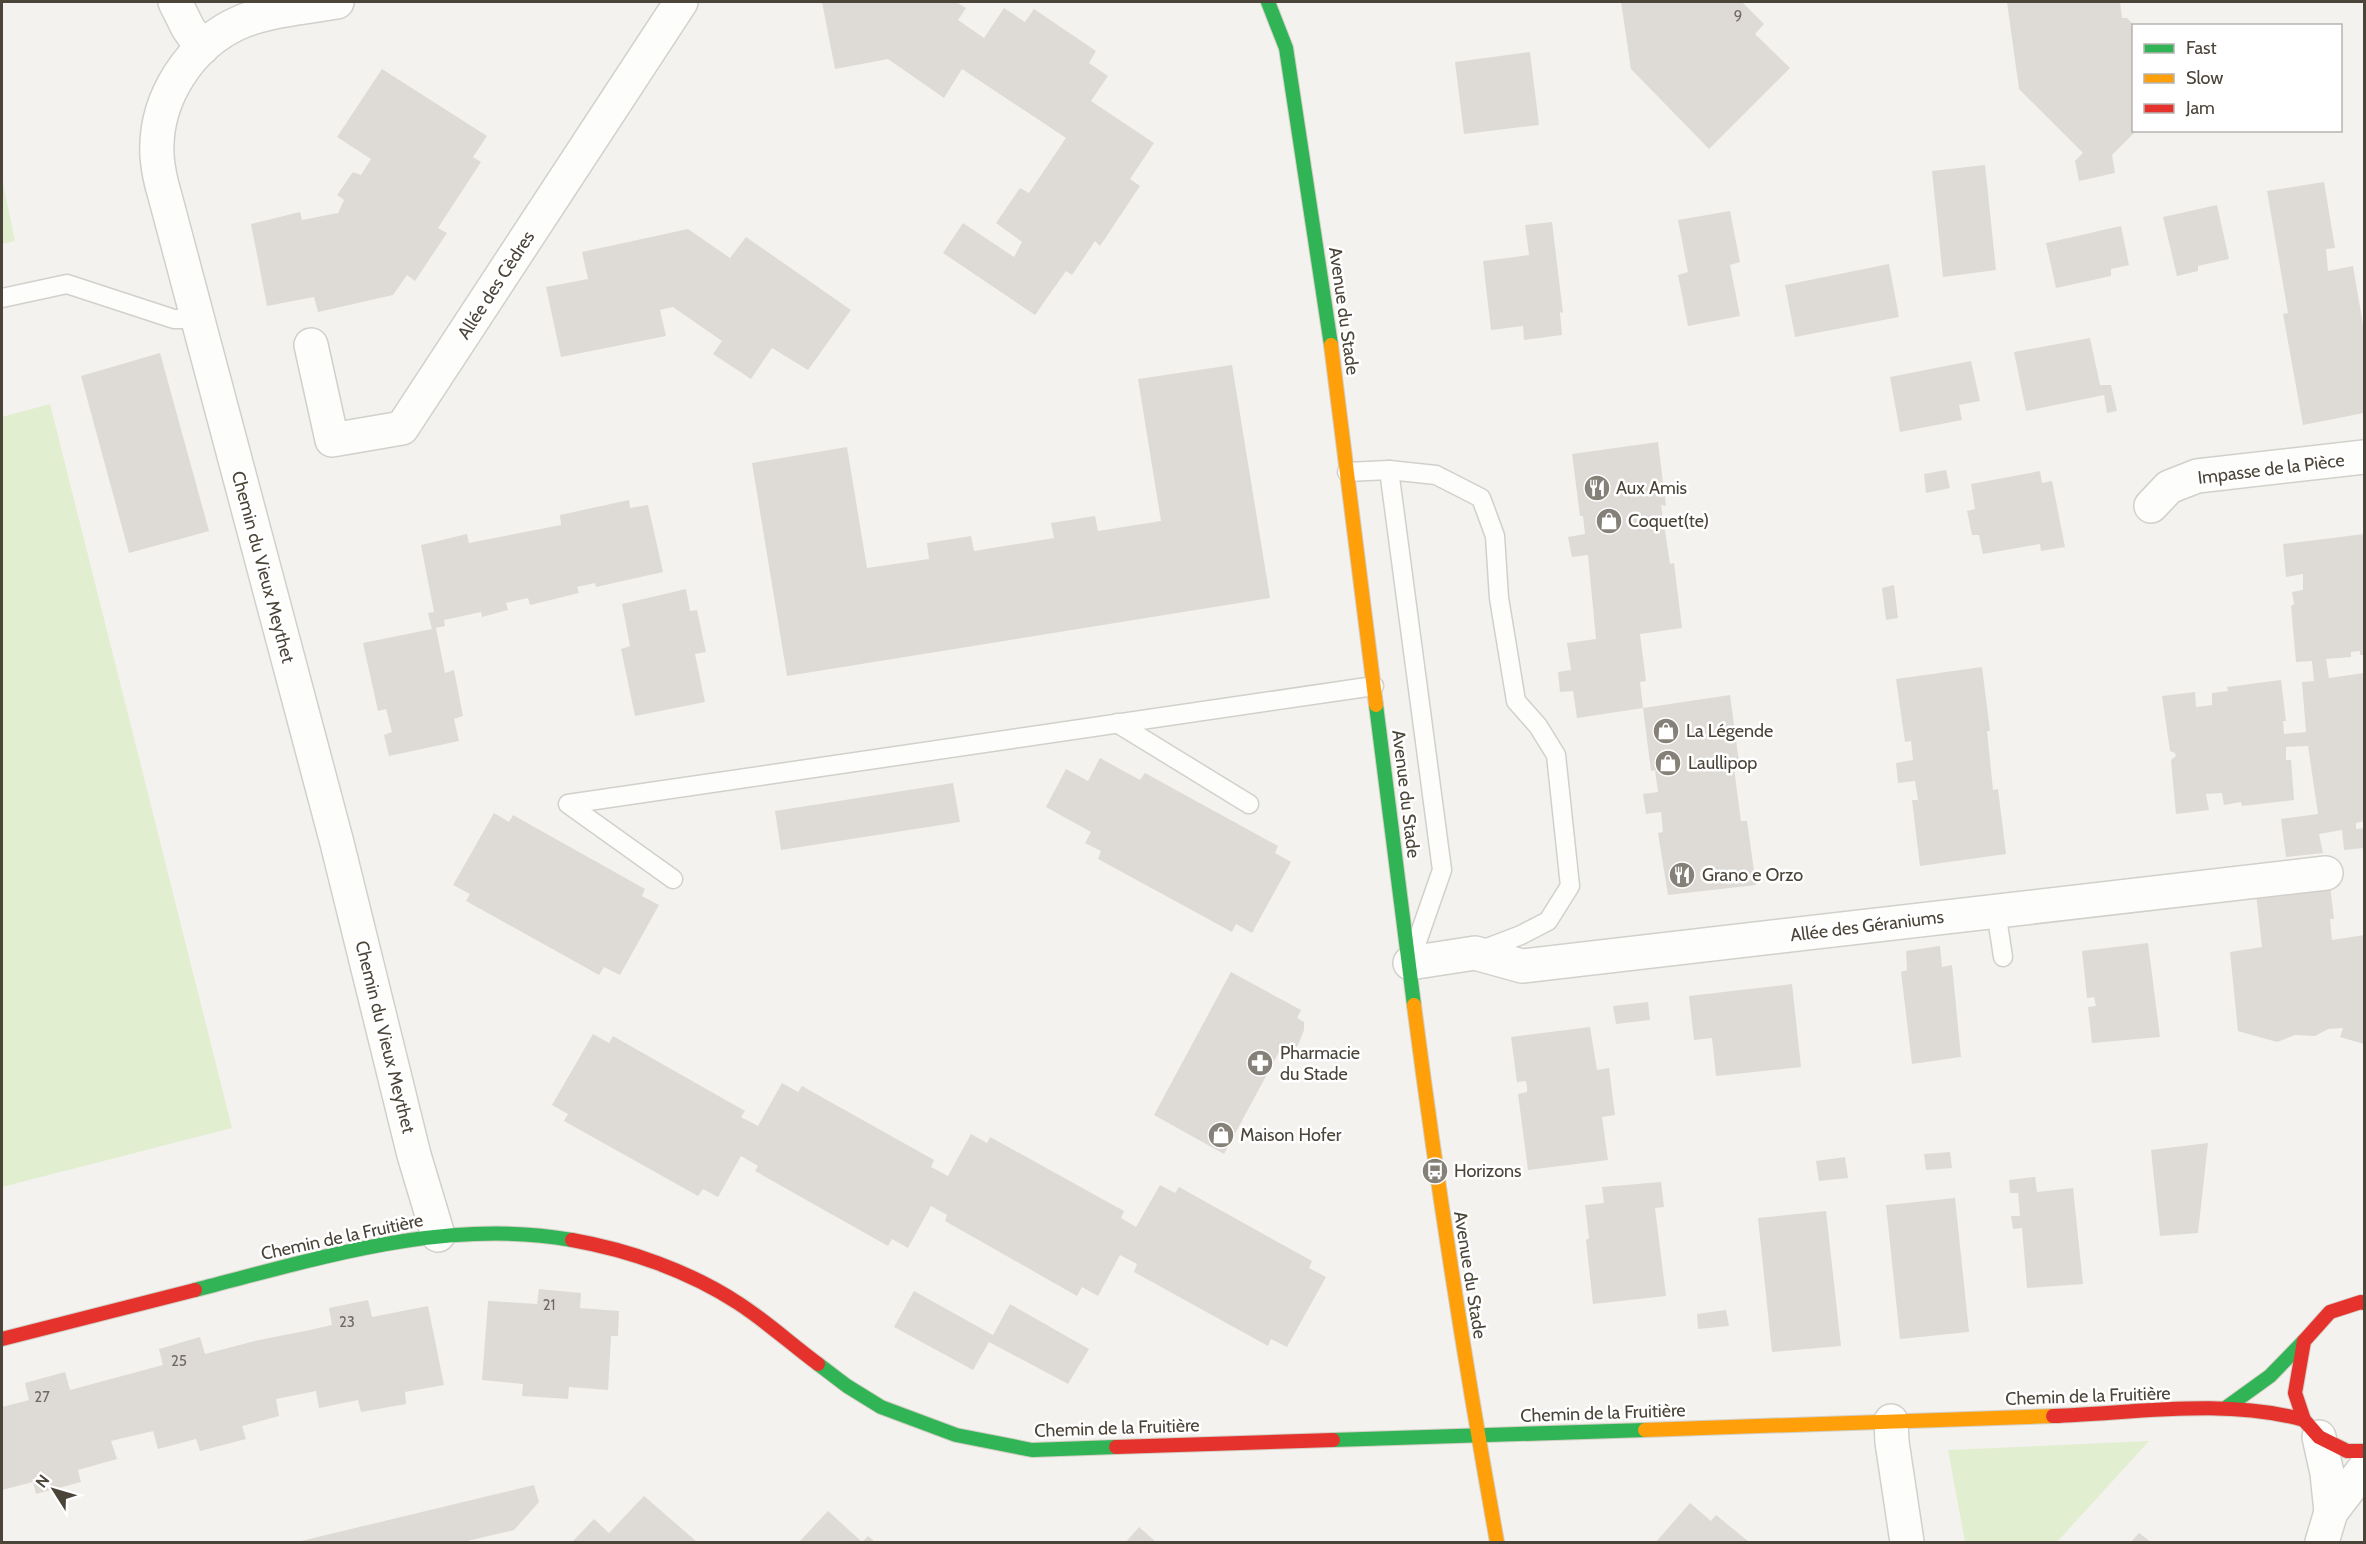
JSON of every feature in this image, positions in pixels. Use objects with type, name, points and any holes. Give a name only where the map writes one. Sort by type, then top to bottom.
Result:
[{"type":"street","points":[[175,2],[188,28],[202,48]]},
{"type":"street","name":"Chemin du Vieux Meythet","points":[[337,2],[244,21],[213,38],[202,48],[184,68],[170,91],[161,117],[157,144],[159,171],[337,843],[414,1155],[438,1234]]},
{"type":"street","name":"Allée des Cèdres","points":[[311,345],[332,440],[402,428],[681,2]]},
{"type":"street","name":"Avenue du Stade","points":[[1268,2],[1286,48],[1330,340],[1435,1171],[1497,1542]]},
{"type":"street","name":"Avenue du Stade","points":[[1286,48],[1289,13]]},
{"type":"street","name":"Impasse de la Pièce","points":[[2151,506],[2169,487],[2197,476],[2364,457]]},
{"type":"street","name":"Allée des Géraniums","points":[[1410,963],[1475,953],[1522,966],[2326,873]]},
{"type":"street","name":"Chemin de la Fruitière","points":[[2,1339],[284,1266],[384,1244],[438,1234],[489,1233],[562,1238],[612,1247],[644,1257],[696,1279],[722,1293],[759,1317],[847,1386],[881,1407],[932,1427],[980,1441],[1032,1450],[2119,1414],[2227,1407],[2280,1412],[2347,1451],[2364,1451]]},
{"type":"street","points":[[2227,1407],[2270,1376],[2330,1312],[2363,1302]]},
{"type":"street","points":[[2304,1341],[2295,1393],[2311,1428],[2327,1473],[2331,1512]]},
{"type":"street","points":[[1891,1421],[1907,1542]]},
{"type":"street","points":[[2322,1542],[2331,1512],[2364,1469]]},
{"type":"lane","points":[[2,298],[67,284],[174,319],[198,319]]},
{"type":"lane","points":[[1389,470],[1442,870],[1410,963]]},
{"type":"lane","points":[[1347,472],[1389,470],[1436,475],[1481,498],[1495,536],[1499,598],[1516,701],[1538,726],[1556,754],[1570,886],[1548,921],[1521,935],[1475,953]]},
{"type":"lane","points":[[673,879],[568,804],[1374,686]]},
{"type":"lane","points":[[1117,723],[1249,804]]},
{"type":"lane","points":[[1996,911],[2002,957]]},
{"type":"green space","points":[[2,179],[15,241],[2,244]]},
{"type":"green space","points":[[50,404],[232,1128],[2,1187],[2,417]]},
{"type":"green space","points":[[2149,1441],[2057,1542],[1965,1542],[1948,1450]]},
{"type":"building","points":[[822,2],[956,2],[966,8],[958,20],[984,38],[1004,8],[1025,22],[1034,9],[1096,51],[1089,63],[1108,76],[1091,101],[1154,143],[1130,179],[1140,186],[1100,246],[1095,241],[1072,275],[1066,271],[1035,315],[943,253],[963,223],[1014,257],[1022,242],[996,223],[1020,188],[1029,193],[1066,138],[962,69],[944,98],[888,59],[835,69]]},
{"type":"building","points":[[1621,2],[1742,2],[1764,24],[1755,34],[1790,68],[1709,149],[1631,69]]},
{"type":"building","points":[[2007,2],[2120,2],[2122,18],[2127,18],[2133,24],[2132,132],[2135,132],[2112,155],[2115,173],[2079,181],[2075,161],[2083,153],[2019,89]]},
{"type":"building","points":[[1530,52],[1539,125],[1464,134],[1455,62]]},
{"type":"building","points":[[382,69],[487,136],[473,157],[481,162],[438,228],[447,233],[415,281],[407,275],[393,295],[318,312],[314,297],[267,306],[251,224],[300,212],[302,220],[338,213],[344,200],[337,195],[353,172],[361,175],[371,159],[337,137]]},
{"type":"building","points":[[1985,165],[1996,270],[1943,277],[1932,171]]},
{"type":"building","points":[[2324,182],[2335,248],[2326,249],[2328,271],[2353,266],[2364,331],[2364,413],[2303,425],[2283,314],[2288,313],[2267,191]]},
{"type":"building","points":[[2217,205],[2229,259],[2198,266],[2198,271],[2177,276],[2163,217]]},
{"type":"building","points":[[1730,211],[1740,262],[1730,265],[1740,316],[1688,326],[1678,275],[1688,272],[1678,220]]},
{"type":"building","points":[[1552,222],[1563,313],[1560,312],[1562,335],[1524,340],[1523,326],[1491,330],[1483,261],[1529,255],[1525,225]]},
{"type":"building","points":[[2121,226],[2129,265],[2111,269],[2111,276],[2056,288],[2046,243]]},
{"type":"building","points":[[688,229],[730,258],[746,237],[851,310],[808,370],[772,348],[751,379],[713,354],[722,341],[673,307],[660,310],[666,336],[561,357],[546,287],[588,279],[582,252]]},
{"type":"building","points":[[1889,264],[1899,317],[1795,337],[1785,285]]},
{"type":"building","points":[[2090,338],[2100,385],[2111,385],[2117,411],[2107,413],[2104,395],[2026,411],[2014,352]]},
{"type":"building","points":[[160,353],[209,531],[129,553],[81,376]]},
{"type":"building","points":[[1971,361],[1980,401],[1959,405],[1962,420],[1900,432],[1890,377]]},
{"type":"building","points":[[1232,365],[1270,598],[787,676],[752,463],[847,447],[867,568],[929,559],[927,543],[971,536],[974,551],[1054,538],[1051,523],[1095,516],[1098,531],[1161,521],[1138,379]]},
{"type":"building","points":[[1658,442],[1666,506],[1661,505],[1670,564],[1674,563],[1682,628],[1640,634],[1646,681],[1640,682],[1643,708],[1577,718],[1573,691],[1560,692],[1558,672],[1571,670],[1567,643],[1596,639],[1588,555],[1572,557],[1568,537],[1585,534],[1583,516],[1580,516],[1572,454]]},
{"type":"building","points":[[1946,470],[1950,488],[1926,493],[1924,474]]},
{"type":"building","points":[[2040,471],[2042,483],[2052,481],[2065,547],[2041,551],[2040,544],[1983,554],[1979,535],[1972,535],[1967,511],[1975,509],[1971,484]]},
{"type":"building","points":[[629,500],[630,508],[648,505],[663,572],[596,587],[595,583],[577,587],[579,593],[530,605],[528,598],[506,603],[508,610],[482,617],[481,612],[444,620],[445,626],[436,628],[445,673],[454,670],[463,716],[454,719],[459,741],[389,756],[384,735],[392,732],[386,709],[378,711],[363,643],[432,629],[428,613],[434,612],[421,545],[467,534],[469,543],[561,525],[560,515]]},
{"type":"building","points":[[2364,534],[2364,655],[2360,655],[2360,651],[2351,652],[2351,657],[2326,659],[2329,678],[2364,673],[2364,821],[2356,823],[2356,829],[2364,828],[2364,848],[2344,850],[2342,830],[2319,834],[2323,853],[2286,857],[2281,819],[2318,814],[2308,746],[2286,747],[2286,760],[2291,760],[2294,800],[2242,806],[2241,802],[2224,805],[2222,793],[2206,794],[2209,810],[2176,814],[2171,760],[2176,756],[2170,751],[2162,696],[2195,692],[2196,707],[2212,705],[2212,693],[2228,691],[2227,687],[2281,680],[2286,721],[2283,721],[2284,734],[2306,732],[2302,682],[2314,681],[2312,661],[2296,662],[2291,606],[2294,604],[2292,592],[2303,590],[2303,574],[2286,577],[2283,544]]},
{"type":"building","points":[[1894,585],[1898,618],[1886,620],[1882,588]]},
{"type":"building","points":[[686,589],[690,611],[697,610],[706,652],[695,654],[705,702],[635,716],[621,649],[630,646],[622,604]]},
{"type":"building","points":[[1982,667],[1990,731],[1987,731],[1993,790],[1998,789],[2006,854],[1920,866],[1912,800],[1918,800],[1915,781],[1898,783],[1896,763],[1913,760],[1911,741],[1905,742],[1896,679]]},
{"type":"building","points":[[1730,695],[1739,762],[1733,761],[1741,821],[1747,821],[1756,885],[1668,895],[1658,833],[1663,832],[1661,812],[1646,814],[1643,794],[1658,792],[1655,770],[1651,771],[1643,708]]},
{"type":"building","points":[[1100,758],[1140,780],[1145,773],[1278,846],[1275,853],[1291,862],[1252,933],[1236,924],[1232,932],[1098,859],[1101,851],[1085,843],[1091,832],[1046,807],[1066,769],[1088,781]]},
{"type":"building","points":[[953,783],[960,822],[781,850],[775,811]]},
{"type":"building","points":[[494,813],[509,822],[513,815],[645,889],[642,896],[659,905],[620,975],[604,967],[599,975],[466,901],[470,894],[453,885]]},
{"type":"building","points":[[2330,885],[2334,919],[2330,919],[2332,940],[2364,935],[2364,1044],[2340,1037],[2343,1028],[2328,1029],[2315,1036],[2295,1035],[2277,1042],[2238,1031],[2230,952],[2262,947],[2256,894]]},
{"type":"building","points":[[2148,943],[2160,1037],[2092,1043],[2088,1007],[2096,1006],[2094,997],[2087,998],[2082,951]]},
{"type":"building","points":[[1940,946],[1942,967],[1952,965],[1961,1057],[1912,1064],[1901,972],[1907,970],[1906,951]]},
{"type":"building","points":[[1231,972],[1301,1010],[1297,1018],[1304,1022],[1304,1030],[1298,1045],[1292,1052],[1285,1056],[1279,1052],[1224,1154],[1154,1115]]},
{"type":"building","points":[[1792,984],[1801,1067],[1716,1076],[1712,1038],[1694,1040],[1689,996]]},
{"type":"building","points":[[1648,1002],[1650,1020],[1616,1024],[1613,1006]]},
{"type":"building","points":[[1590,1027],[1597,1070],[1609,1068],[1615,1115],[1602,1117],[1608,1160],[1528,1170],[1518,1094],[1527,1092],[1527,1087],[1526,1081],[1517,1082],[1511,1037]]},
{"type":"building","points":[[593,1034],[609,1043],[613,1036],[745,1111],[741,1117],[758,1126],[782,1083],[798,1092],[802,1086],[934,1160],[931,1167],[948,1176],[971,1134],[987,1143],[990,1137],[1124,1211],[1121,1218],[1136,1227],[1160,1185],[1175,1193],[1179,1187],[1312,1261],[1309,1268],[1326,1277],[1287,1347],[1271,1339],[1268,1346],[1134,1272],[1137,1264],[1120,1255],[1098,1296],[1082,1287],[1077,1296],[945,1221],[947,1215],[931,1206],[908,1248],[892,1239],[888,1246],[755,1171],[758,1166],[741,1156],[718,1197],[703,1189],[698,1196],[564,1121],[568,1114],[552,1105]]},
{"type":"building","points":[[2208,1143],[2198,1233],[2160,1236],[2151,1150]]},
{"type":"building","points":[[1950,1152],[1952,1168],[1926,1170],[1924,1154]]},
{"type":"building","points":[[1845,1157],[1848,1178],[1819,1181],[1816,1161]]},
{"type":"building","points":[[2035,1177],[2037,1192],[2073,1188],[2083,1284],[2027,1288],[2022,1228],[2013,1229],[2011,1216],[2020,1216],[2018,1193],[2010,1193],[2009,1180]]},
{"type":"building","points":[[1661,1182],[1664,1207],[1655,1208],[1666,1296],[1593,1304],[1586,1240],[1589,1238],[1585,1205],[1604,1203],[1602,1187]]},
{"type":"building","points":[[1955,1198],[1969,1332],[1900,1339],[1886,1205]]},
{"type":"building","points":[[1826,1211],[1841,1346],[1772,1352],[1758,1218]]},
{"type":"building","points":[[539,1289],[581,1293],[580,1308],[619,1311],[618,1336],[611,1336],[608,1390],[569,1387],[568,1399],[522,1396],[523,1384],[482,1380],[488,1301],[537,1304]]},
{"type":"building","points":[[914,1291],[993,1335],[1010,1304],[1089,1349],[1068,1384],[989,1342],[973,1370],[894,1327]]},
{"type":"building","points":[[368,1300],[372,1317],[428,1306],[444,1385],[405,1392],[406,1404],[361,1412],[358,1400],[319,1408],[316,1391],[276,1399],[279,1416],[242,1426],[246,1439],[200,1451],[196,1439],[158,1449],[153,1431],[111,1441],[117,1459],[78,1470],[81,1482],[36,1494],[33,1482],[2,1490],[2,1407],[29,1400],[25,1383],[65,1372],[70,1390],[163,1365],[159,1349],[200,1337],[205,1354],[332,1325],[329,1308]]},
{"type":"building","points":[[1726,1310],[1729,1326],[1698,1329],[1697,1314]]},
{"type":"building","points":[[534,1485],[539,1502],[514,1530],[463,1542],[297,1542]]},
{"type":"building","points":[[644,1496],[697,1542],[572,1542],[594,1519],[609,1533]]},
{"type":"building","points":[[1690,1503],[1711,1521],[1716,1515],[1749,1542],[1656,1542]]},
{"type":"building","points":[[828,1511],[862,1542],[799,1542]]},
{"type":"building","points":[[1139,1527],[1156,1542],[1126,1542]]},
{"type":"building","points":[[2139,1533],[2151,1542],[2131,1542]]},
{"type":"building","points":[[868,1536],[875,1542],[862,1542]]},
{"type":"traffic: fast","points":[[1268,2],[1286,48],[1331,345]]},
{"type":"traffic: fast","points":[[1376,705],[1414,1005]]},
{"type":"traffic: fast","points":[[195,1290],[334,1254],[429,1238],[477,1234],[524,1234],[572,1240]]},
{"type":"traffic: fast","points":[[2227,1407],[2270,1376],[2304,1341]]},
{"type":"traffic: fast","points":[[818,1364],[847,1386],[881,1407],[956,1435],[1032,1450],[1116,1447]]},
{"type":"traffic: fast","points":[[1333,1440],[1645,1430]]},
{"type":"traffic: slow","points":[[1331,345],[1376,705]]},
{"type":"traffic: slow","points":[[1414,1005],[1452,1274],[1497,1542]]},
{"type":"traffic: slow","points":[[1645,1430],[2053,1416]]},
{"type":"traffic: jam","points":[[572,1240],[637,1256],[699,1281],[748,1310],[818,1364]]},
{"type":"traffic: jam","points":[[2,1339],[195,1290]]},
{"type":"traffic: jam","points":[[2364,1303],[2330,1312],[2304,1341],[2295,1393],[2304,1420],[2319,1437],[2347,1451],[2364,1451]]},
{"type":"traffic: jam","points":[[2053,1416],[2211,1408],[2274,1413],[2304,1420]]},
{"type":"traffic: jam","points":[[1116,1447],[1333,1440]]},
{"type":"place","name":"Aux Amis","points":[[1597,488]]},
{"type":"place","name":"Coquet(te)","points":[[1609,521]]},
{"type":"place","name":"La Légende","points":[[1666,731]]},
{"type":"place","name":"Laullipop","points":[[1668,763]]},
{"type":"place","name":"Grano e Orzo","points":[[1682,875]]},
{"type":"place","name":"Pharmacie du Stade","points":[[1260,1063]]},
{"type":"place","name":"Maison Hofer","points":[[1221,1135]]},
{"type":"place","name":"Horizons","points":[[1435,1171]]}]
